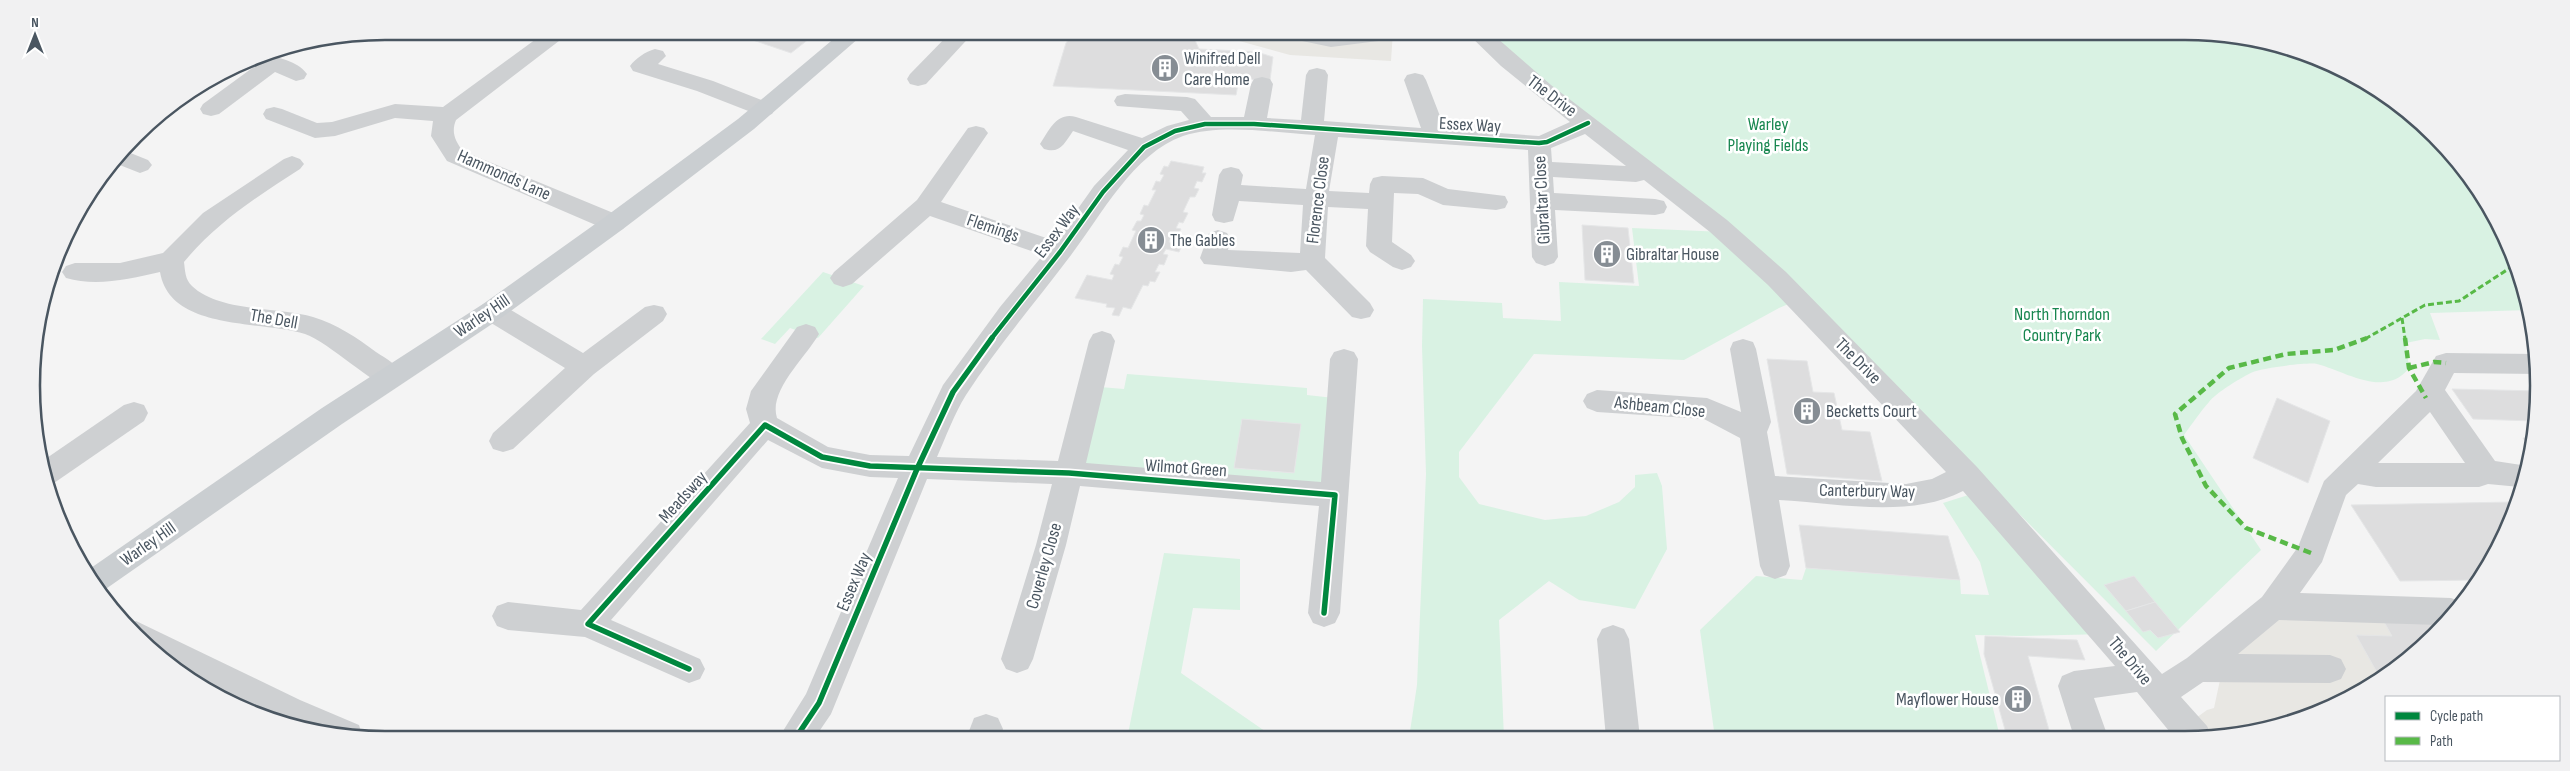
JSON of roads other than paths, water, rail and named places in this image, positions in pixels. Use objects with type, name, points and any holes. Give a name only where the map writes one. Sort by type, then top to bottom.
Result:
[{"type":"main road","name":"Warley Hill","points":[[99,578],[237,481],[492,311],[614,224],[764,108],[845,40]]},
{"type":"street","points":[[274,114],[315,131],[335,129],[386,112],[448,114],[549,40]]},
{"type":"street","points":[[918,79],[955,40]]},
{"type":"street","points":[[1326,40],[1339,40]]},
{"type":"street","name":"The Drive","points":[[1485,40],[1515,68],[1588,123],[1753,255],[1888,390],[1967,475],[2045,561],[2190,731]]},
{"type":"street","points":[[655,56],[641,66],[705,86],[764,108]]},
{"type":"street","points":[[266,61],[274,63],[296,74]]},
{"type":"street","points":[[211,109],[274,63]]},
{"type":"street","name":"Florence Close","points":[[1317,76],[1320,129],[1312,260],[1361,310]]},
{"type":"street","points":[[1415,80],[1436,137]]},
{"type":"street","points":[[1254,124],[1262,84]]},
{"type":"street","points":[[1125,101],[1187,104],[1205,124]]},
{"type":"street","name":"Hammonds Lane","points":[[448,114],[442,122],[441,132],[446,146],[455,156],[614,224]]},
{"type":"street","points":[[1052,144],[1068,122],[1144,147]]},
{"type":"street","name":"Essex Way","points":[[800,731],[819,703],[917,469],[953,392],[1009,314],[1060,252],[1103,192],[1144,147],[1175,131],[1205,124],[1254,124],[1539,143],[1547,142],[1588,123]]},
{"type":"street","points":[[843,278],[926,206],[976,133]]},
{"type":"street","name":"Gibraltar Close","points":[[1539,143],[1545,257]]},
{"type":"street","points":[[125,159],[140,165]]},
{"type":"street","points":[[75,272],[120,272],[172,260],[187,240],[235,201],[292,164]]},
{"type":"street","points":[[1540,169],[1636,174]]},
{"type":"street","points":[[1312,260],[1290,263],[1216,248],[1229,183],[1316,198],[1381,202]]},
{"type":"street","points":[[1402,261],[1378,246],[1382,184],[1423,186],[1443,197],[1496,202]]},
{"type":"street","points":[[1542,201],[1655,207]]},
{"type":"street","name":"Flemings","points":[[926,206],[1060,252]]},
{"type":"street","name":"The Dell","points":[[172,260],[174,280],[192,302],[218,311],[284,319],[311,326],[330,334],[391,377]]},
{"type":"street","points":[[492,311],[584,367]]},
{"type":"street","points":[[503,441],[584,367],[654,314]]},
{"type":"street","points":[[806,334],[765,391],[760,409],[765,425],[822,457],[870,466],[917,469]]},
{"type":"street","points":[[1069,473],[1102,342]]},
{"type":"street","points":[[1743,349],[1757,422],[1753,432],[1774,566]]},
{"type":"street","points":[[1324,613],[1335,495],[1344,359]]},
{"type":"street","points":[[2089,731],[2074,686],[2151,686],[2198,668],[2273,606],[2311,553],[2334,489],[2426,398],[2446,363],[2529,364]]},
{"type":"street","points":[[2434,383],[2530,380]]},
{"type":"street","points":[[2434,383],[2486,472]]},
{"type":"street","name":"Ashbeam Close","points":[[1597,401],[1707,409],[1753,432]]},
{"type":"street","points":[[51,470],[134,412]]},
{"type":"street","name":"Meadsway","points":[[588,624],[765,425]]},
{"type":"street","name":"Wilmot Green","points":[[917,469],[1069,473],[1335,495]]},
{"type":"street","points":[[2352,471],[2376,475],[2479,475],[2486,472],[2518,475]]},
{"type":"street","name":"Coverley Close","points":[[1017,658],[1052,545],[1069,473]]},
{"type":"street","name":"Canterbury Way","points":[[1763,487],[1906,496],[1938,490],[1967,475]]},
{"type":"street","points":[[2273,606],[2445,612]]},
{"type":"street","points":[[508,616],[588,624],[689,669]]},
{"type":"street","points":[[1614,639],[1622,731]]},
{"type":"street","points":[[161,647],[288,711],[319,724]]},
{"type":"street","points":[[2198,668],[2330,668]]},
{"type":"place","name":"Winifred Dell Care Home","points":[[1165,68]]},
{"type":"place","name":"The Gables","points":[[1151,240]]},
{"type":"place","name":"Gibraltar House","points":[[1607,254]]},
{"type":"place","name":"Becketts Court","points":[[1807,411]]},
{"type":"place","name":"Mayflower House","points":[[2018,699]]},
{"type":"park label","name":"Warley Playing Fields","points":[[1768,134]]},
{"type":"park label","name":"North Thorndon Country Park","points":[[2062,324]]}]
